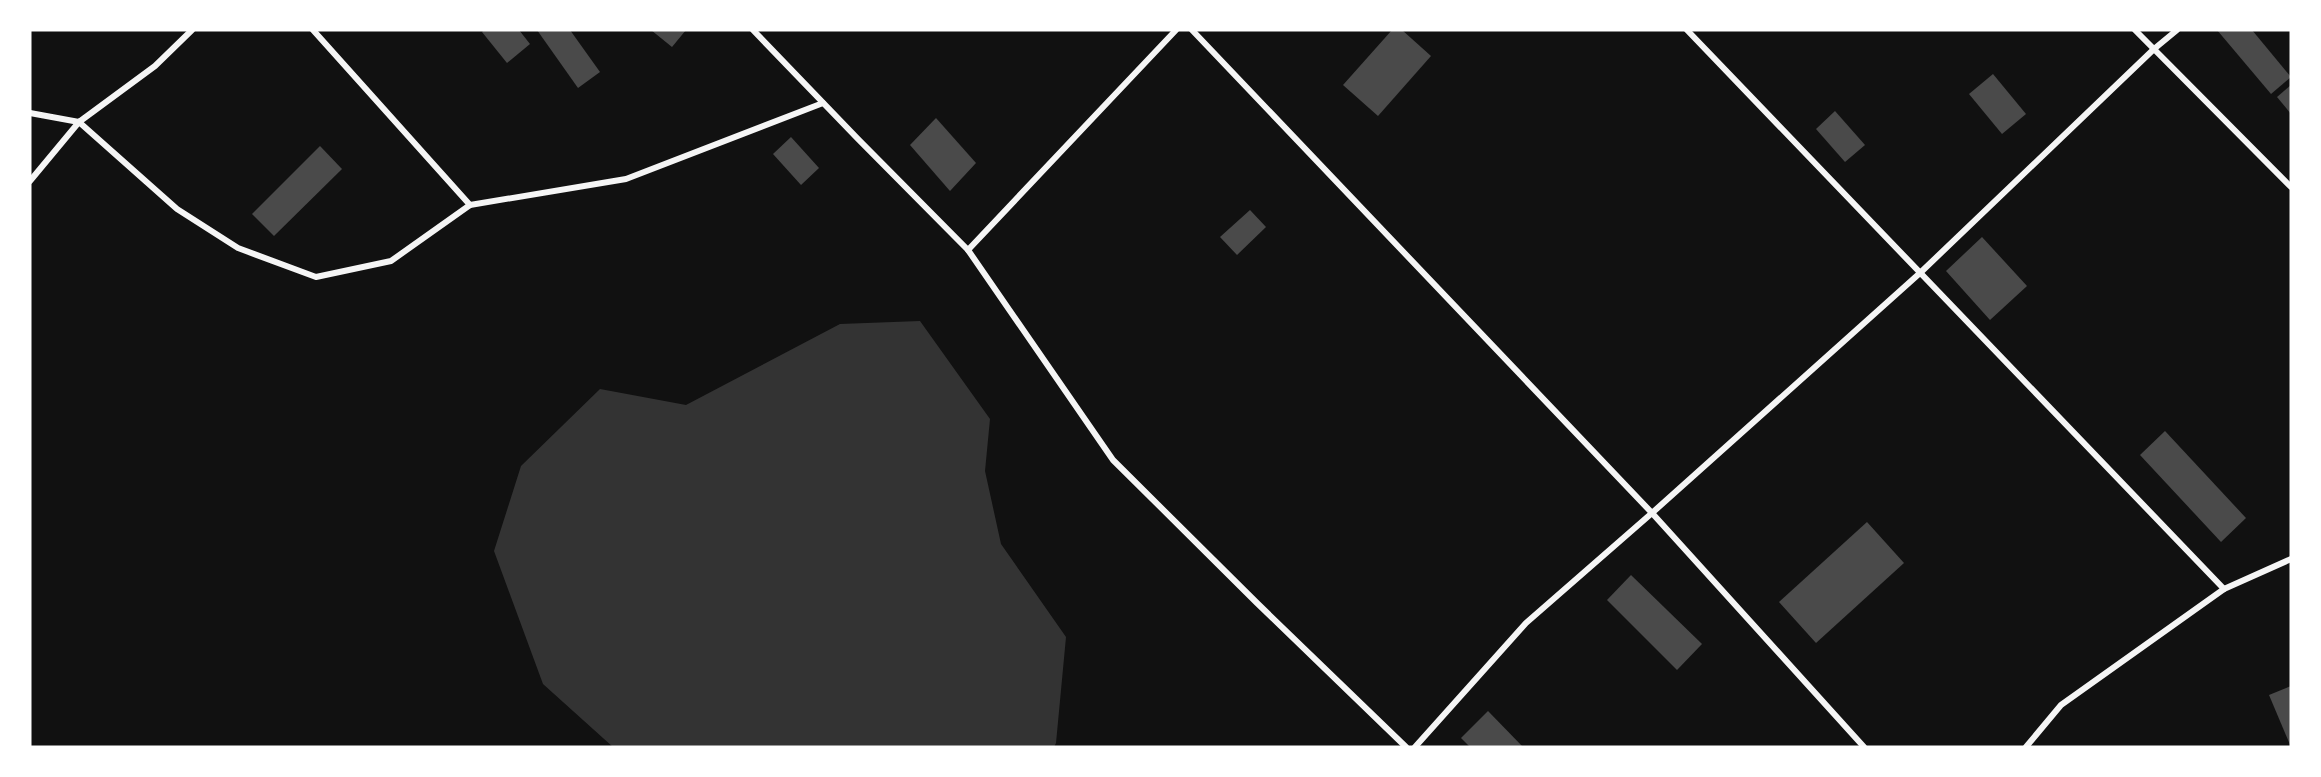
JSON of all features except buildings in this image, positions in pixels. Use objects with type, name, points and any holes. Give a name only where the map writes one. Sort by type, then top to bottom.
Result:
[{"type":"street","points":[[30,180],[79,122],[155,66],[192,30]]},
{"type":"street","points":[[313,30],[470,205]]},
{"type":"street","points":[[753,30],[968,250],[1113,460],[1406,747]]},
{"type":"street","points":[[968,250],[1176,30]]},
{"type":"street","points":[[1192,30],[1652,513],[1864,747]]},
{"type":"street","points":[[1687,30],[2224,589]]},
{"type":"street","points":[[2135,30],[2291,187]]},
{"type":"street","points":[[1415,747],[1526,623],[1920,273],[2154,49],[2177,30]]},
{"type":"street","points":[[30,113],[79,122],[177,209],[238,248],[316,277],[391,261],[470,205],[626,178],[823,103]]},
{"type":"street","points":[[2026,747],[2061,705],[2224,589],[2291,559]]},
{"type":"shaded area","points":[[920,321],[990,419],[985,471],[1001,544],[1066,637],[1054,747],[613,747],[543,684],[494,551],[521,466],[600,389],[686,405],[840,324]]}]
